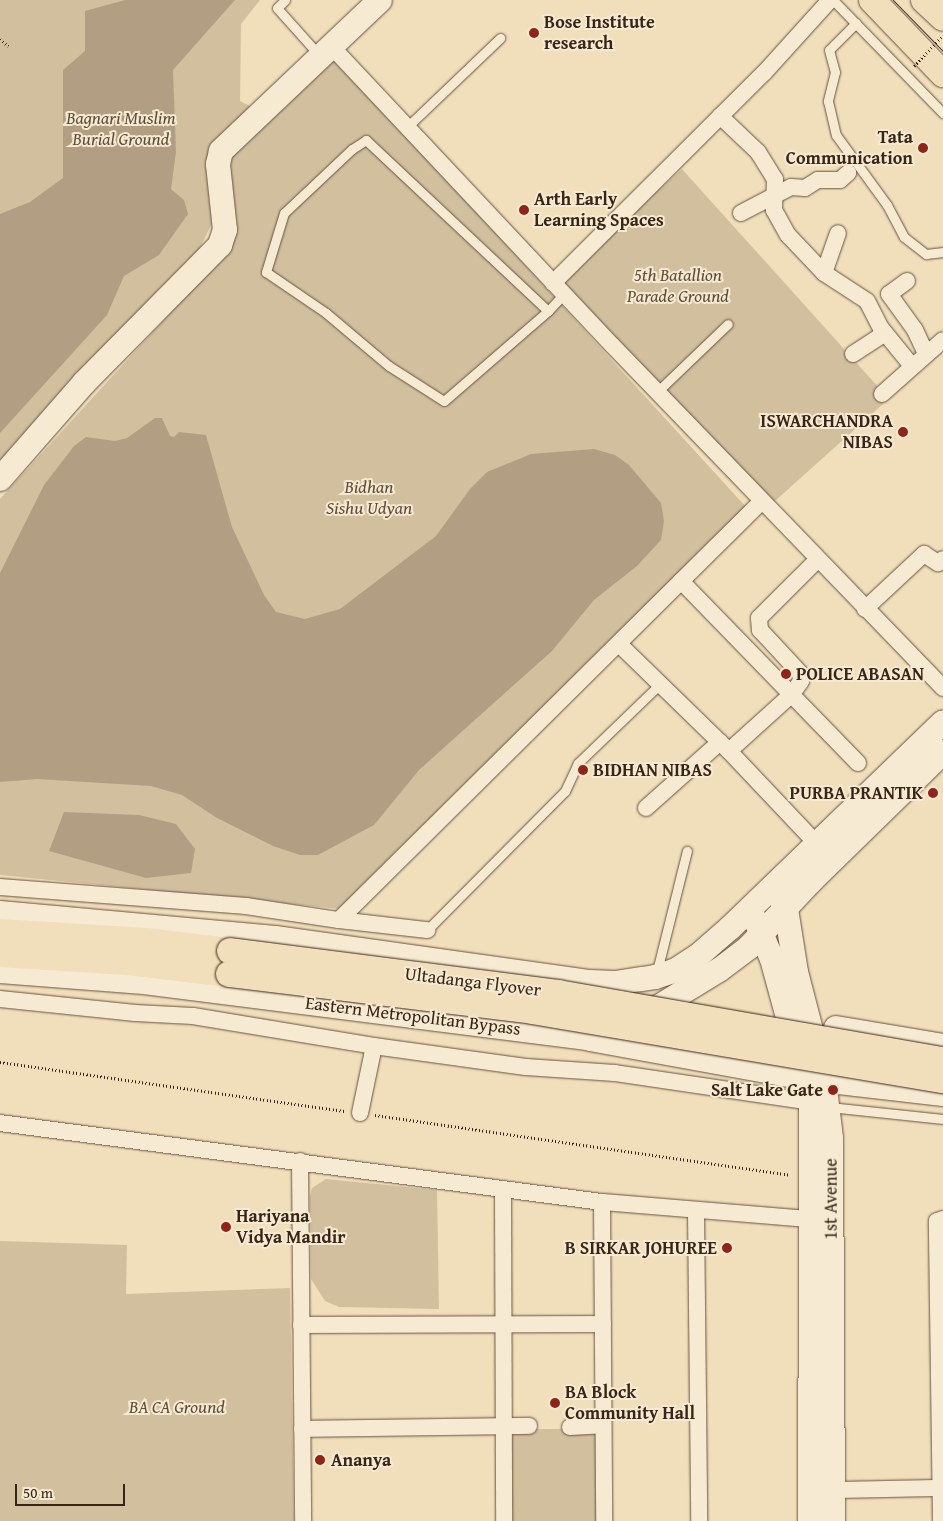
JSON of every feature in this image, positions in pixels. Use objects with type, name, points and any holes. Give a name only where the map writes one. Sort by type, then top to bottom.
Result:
[{"type":"main road","points":[[0,479],[84,384],[220,245],[225,230],[218,156],[380,0]]},
{"type":"main road","points":[[872,0],[943,74]]},
{"type":"main road","points":[[924,0],[943,18]]},
{"type":"main road","points":[[0,913],[275,938],[590,982],[615,983],[655,977],[676,970],[699,955],[775,885],[943,722]]},
{"type":"main road","name":"Eastern Metropolitan Bypass","points":[[0,971],[144,982],[589,1038],[642,1017],[719,970],[786,909],[943,752]]},
{"type":"main road","points":[[775,885],[786,909],[796,972],[800,1023]]},
{"type":"main road","points":[[749,908],[762,932],[800,1023],[819,1105],[809,1219],[810,1521]]},
{"type":"main road","name":"Ultadanga Flyover","points":[[0,932],[146,941],[230,962],[943,1080]]},
{"type":"main road","name":"Ultadanga Flyover","points":[[0,954],[128,962],[230,962],[558,993],[943,1060]]},
{"type":"main road","points":[[800,1023],[943,1046]]},
{"type":"main road","points":[[589,1038],[814,1079],[943,1094]]},
{"type":"main road","name":"1st Avenue","points":[[819,1105],[831,1138],[833,1521]]},
{"type":"street","points":[[558,288],[832,0]]},
{"type":"street","points":[[326,52],[407,127],[558,288],[943,688]]},
{"type":"street","points":[[720,116],[758,152],[775,179],[772,196],[774,210],[788,235],[824,273],[867,302],[885,333],[912,366]]},
{"type":"street","points":[[740,213],[791,187],[805,188],[818,180],[840,180],[848,173]]},
{"type":"street","points":[[824,273],[838,233]]},
{"type":"street","points":[[907,281],[889,294],[915,330],[926,354]]},
{"type":"street","points":[[853,354],[885,333]]},
{"type":"street","points":[[882,394],[943,340]]},
{"type":"street","points":[[339,920],[620,645],[681,581],[762,501]]},
{"type":"street","points":[[866,609],[924,554],[938,563],[943,559]]},
{"type":"street","points":[[646,808],[791,694],[801,681],[800,673],[760,630],[760,618],[818,559]]},
{"type":"street","points":[[681,581],[858,763]]},
{"type":"street","points":[[620,645],[725,746],[817,844]]},
{"type":"street","points":[[0,887],[246,906],[339,920],[427,930]]},
{"type":"street","points":[[0,999],[193,1016],[374,1046],[526,1066],[615,1073],[819,1105]]},
{"type":"street","points":[[360,1113],[374,1046]]},
{"type":"street","points":[[0,1123],[602,1202],[809,1219]]},
{"type":"street","points":[[300,1161],[303,1521]]},
{"type":"street","points":[[502,1189],[504,1521]]},
{"type":"street","points":[[602,1202],[604,1521]]},
{"type":"street","points":[[696,1211],[699,1521]]},
{"type":"street","points":[[941,1521],[940,1315],[936,1221],[943,1219]]},
{"type":"street","points":[[301,1325],[503,1326],[603,1324]]},
{"type":"street","points":[[570,1427],[604,1425]]},
{"type":"street","points":[[302,1430],[529,1426]]},
{"type":"street","points":[[833,1490],[940,1488]]},
{"type":"lane","points":[[285,0],[277,8],[326,52]]},
{"type":"lane","points":[[832,0],[856,22],[943,113]]},
{"type":"lane","points":[[856,22],[829,50],[835,72],[828,101],[836,135],[887,205],[904,237],[926,254],[943,252]]},
{"type":"lane","points":[[407,127],[500,38]]},
{"type":"lane","points":[[548,311],[366,140],[352,149],[284,214],[266,272],[326,313],[390,366],[444,401],[548,311],[558,288]]},
{"type":"lane","points":[[658,392],[728,324]]},
{"type":"lane","points":[[427,930],[565,791],[578,763],[660,684]]},
{"type":"lane","points":[[655,977],[687,851]]},
{"type":"lane","points":[[819,1105],[943,1119]]},
{"type":"path","points":[[914,66],[943,35]]},
{"type":"path","points":[[0,39],[8,46]]},
{"type":"path","points":[[0,1062],[790,1175]]},
{"type":"green space","name":"Bidhan Sishu Udyan","points":[[0,0],[260,0],[241,24],[240,101],[263,113],[335,57],[746,507],[341,909],[0,875],[0,499],[214,265],[220,207],[198,252],[0,470]]},
{"type":"green space","name":"5th Batallion Parade Ground","points":[[682,169],[889,399],[766,509],[559,279]]},
{"type":"green space","points":[[326,1179],[437,1190],[439,1309],[339,1307],[325,1301],[311,1279],[310,1197],[312,1188]]},
{"type":"green space","name":"BA CA Ground","points":[[0,1241],[127,1245],[126,1294],[290,1288],[294,1521],[0,1521]]},
{"type":"green space","points":[[509,1429],[600,1429],[600,1521],[509,1521]]},
{"type":"shaded area","points":[[125,0],[235,0],[173,70],[176,152],[171,189],[184,200],[188,214],[159,255],[124,276],[107,315],[0,433],[0,214],[30,202],[63,178],[63,70],[85,51],[85,11]]},
{"type":"shaded area","points":[[155,418],[162,418],[170,436],[174,437],[179,432],[206,435],[232,527],[264,595],[276,612],[305,619],[340,609],[436,536],[470,489],[487,472],[531,454],[594,449],[615,455],[629,465],[661,503],[664,521],[661,540],[637,566],[594,600],[552,651],[419,770],[374,825],[318,855],[300,855],[273,846],[217,818],[182,795],[151,786],[37,779],[0,782],[0,573],[44,485],[74,446],[86,437],[115,441],[127,438]]},
{"type":"shaded area","points":[[64,812],[139,815],[176,824],[195,849],[191,873],[146,878],[49,851]]},
{"type":"tram line","points":[[893,0],[943,51]]},
{"type":"place","name":"Bose Institute research","points":[[534,33]]},
{"type":"place","name":"Tata Communication","points":[[923,148]]},
{"type":"place","name":"Arth Early Learning Spaces","points":[[524,210]]},
{"type":"place","name":"ISWARCHANDRA NIBAS","points":[[903,432]]},
{"type":"place","name":"POLICE ABASAN","points":[[786,674]]},
{"type":"place","name":"BIDHAN NIBAS","points":[[583,770]]},
{"type":"place","name":"PURBA PRANTIK","points":[[933,793]]},
{"type":"place","name":"Salt Lake Gate","points":[[833,1090]]},
{"type":"place","name":"Hariyana Vidya Mandir","points":[[226,1227]]},
{"type":"place","name":"B SIRKAR JOHUREE","points":[[727,1248]]},
{"type":"place","name":"BA Block Community Hall","points":[[555,1403]]},
{"type":"place","name":"Ananya","points":[[320,1460]]},
{"type":"park label","name":"Bagnari Muslim Burial Ground","points":[[121,129]]}]
